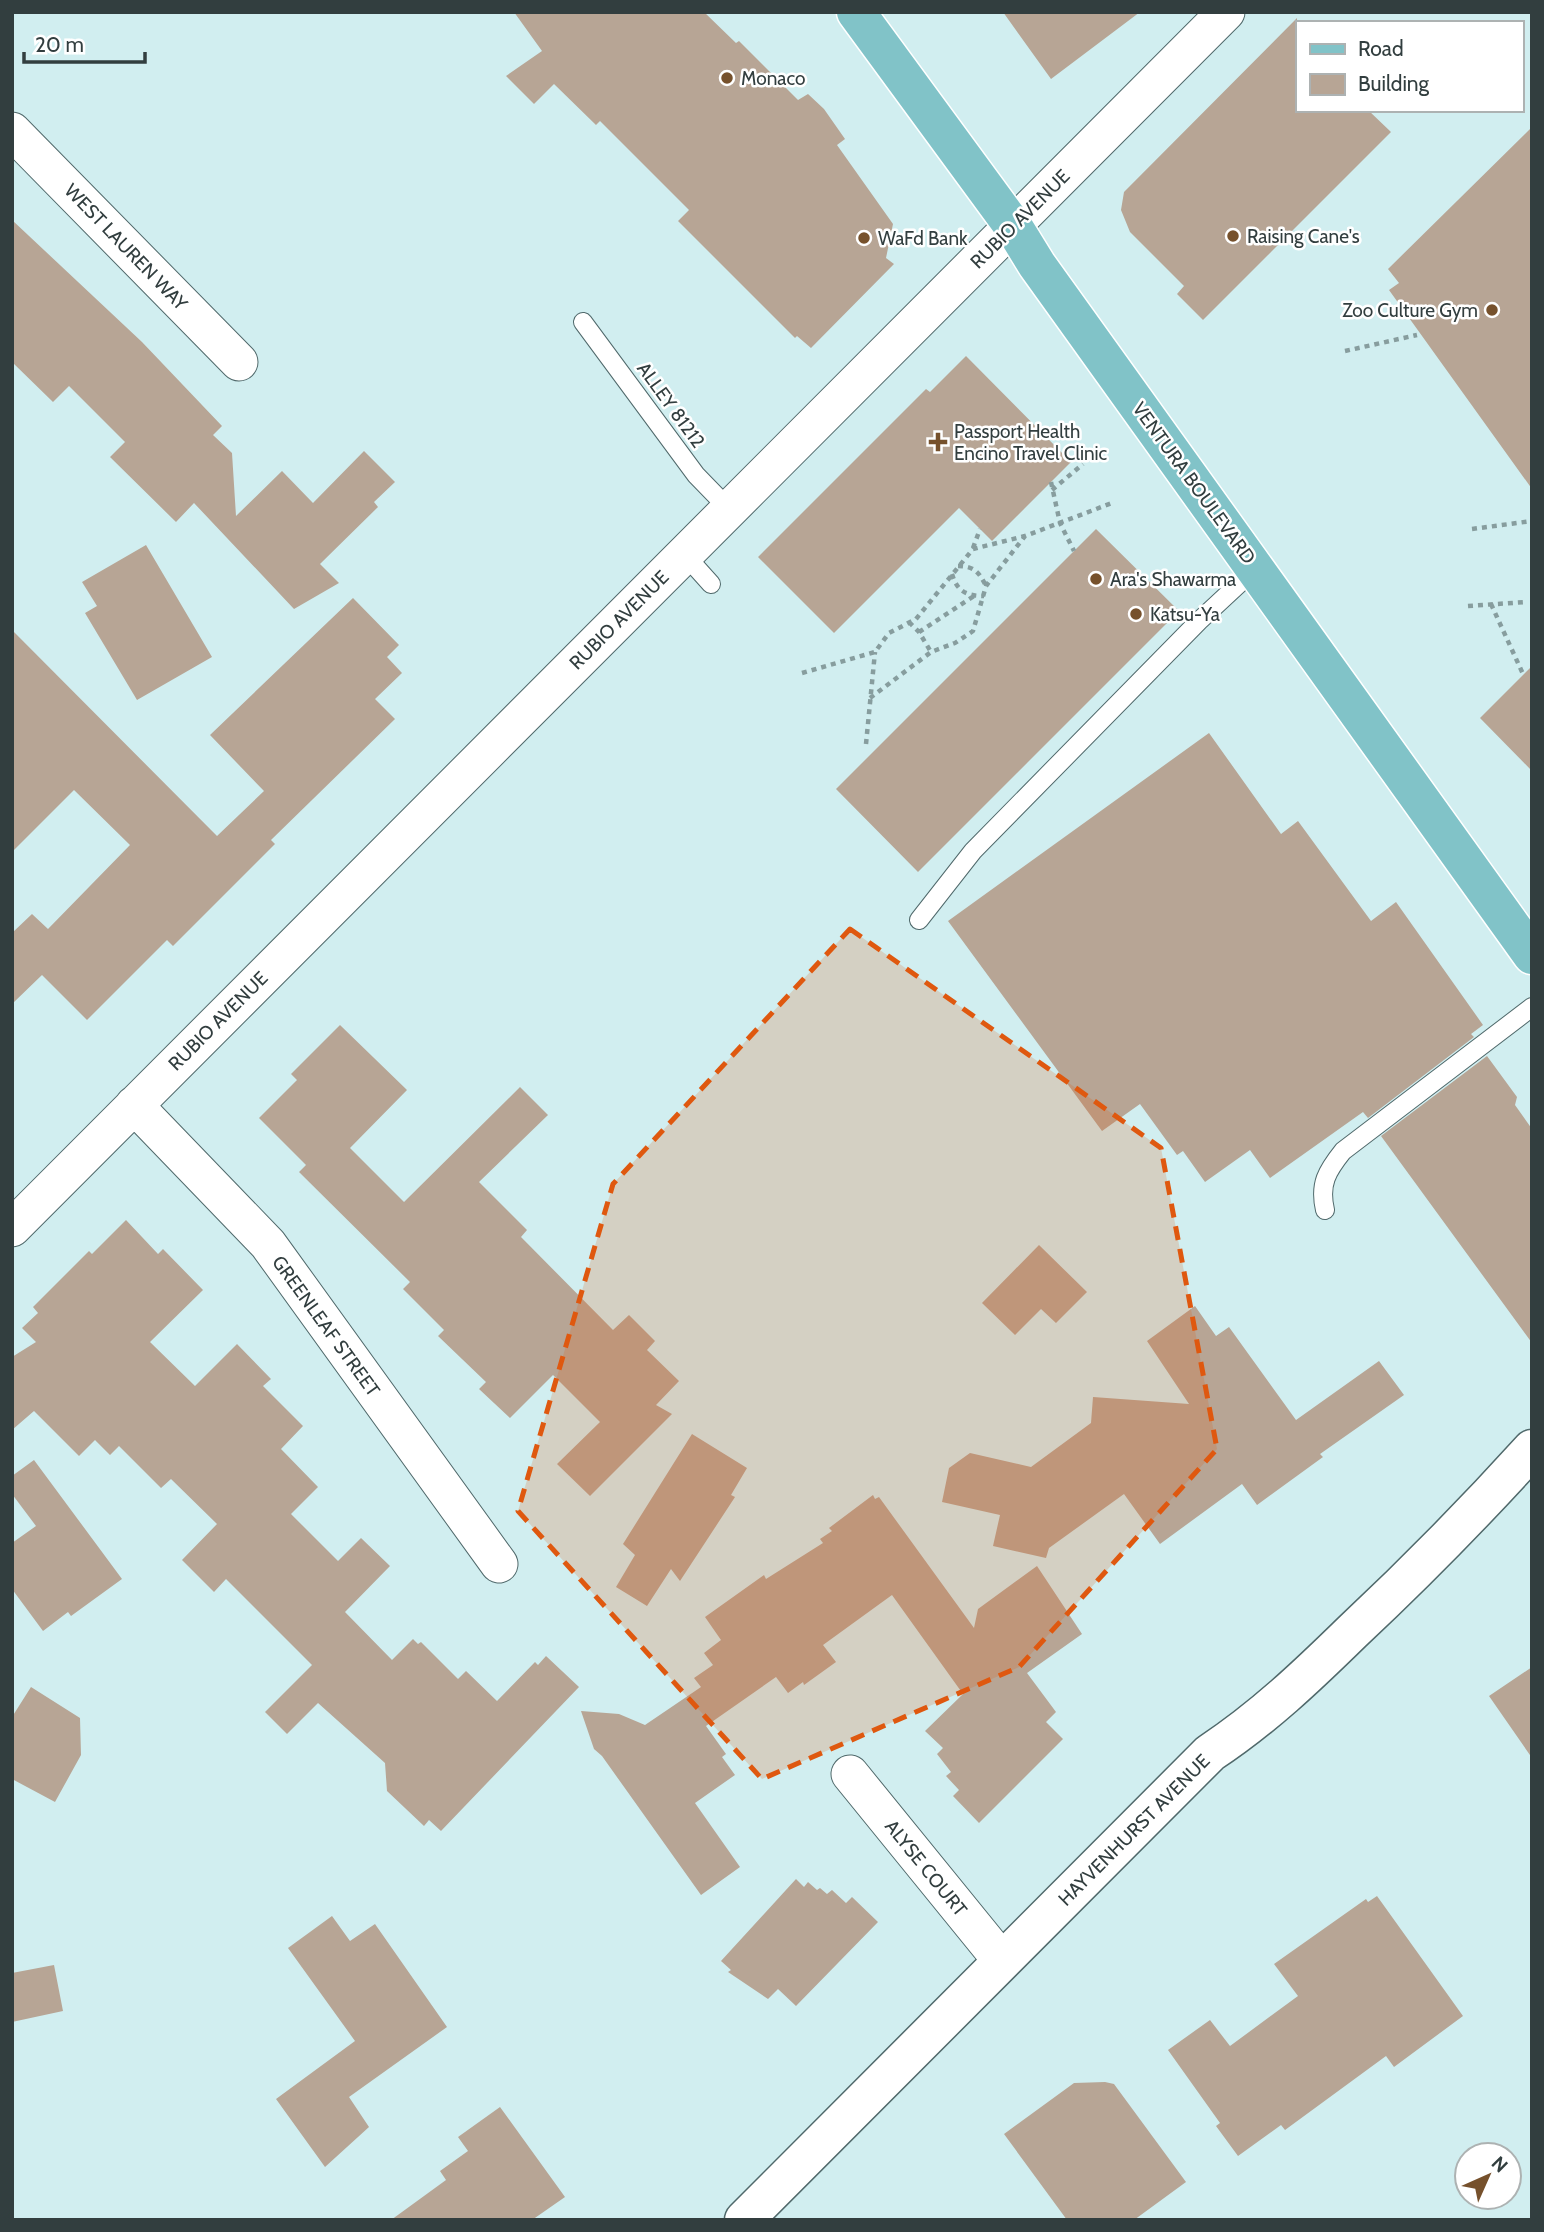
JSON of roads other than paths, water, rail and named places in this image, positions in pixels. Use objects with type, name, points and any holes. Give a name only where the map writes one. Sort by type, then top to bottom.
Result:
[{"type":"main road","name":"VENTURA BOULEVARD","points":[[856,12],[1013,226],[1037,265],[1532,955]]},
{"type":"main road","name":"HAYVENHURST AVENUE","points":[[744,2220],[1210,1753],[1254,1724],[1458,1531],[1532,1449]]},
{"type":"street","name":"RUBIO AVENUE","points":[[12,1228],[1226,12]]},
{"type":"street","name":"WEST LAUREN WAY","points":[[12,131],[239,362]]},
{"type":"street","name":"GREENLEAF STREET","points":[[134,1105],[268,1244],[499,1564]]},
{"type":"street","name":"ALYSE COURT","points":[[850,1774],[1002,1961]]},
{"type":"lane","name":"ALLEY 81212","points":[[583,321],[696,475],[729,509]]},
{"type":"lane","points":[[685,555],[711,584]]},
{"type":"lane","points":[[919,920],[974,851],[1199,621],[1256,568]]},
{"type":"lane","points":[[1325,1210],[1321,1194],[1326,1172],[1343,1151],[1532,1007]]},
{"type":"place","name":"Monaco","points":[[727,78]]},
{"type":"place","name":"Raising Cane's","points":[[1233,236]]},
{"type":"place","name":"WaFd Bank","points":[[864,238]]},
{"type":"place","name":"Zoo Culture Gym","points":[[1492,310]]},
{"type":"place","name":"Passport Health Encino Travel Clinic","points":[[938,442]]},
{"type":"place","name":"Ara's Shawarma","points":[[1096,579]]},
{"type":"place","name":"Katsu-Ya","points":[[1136,614]]}]
